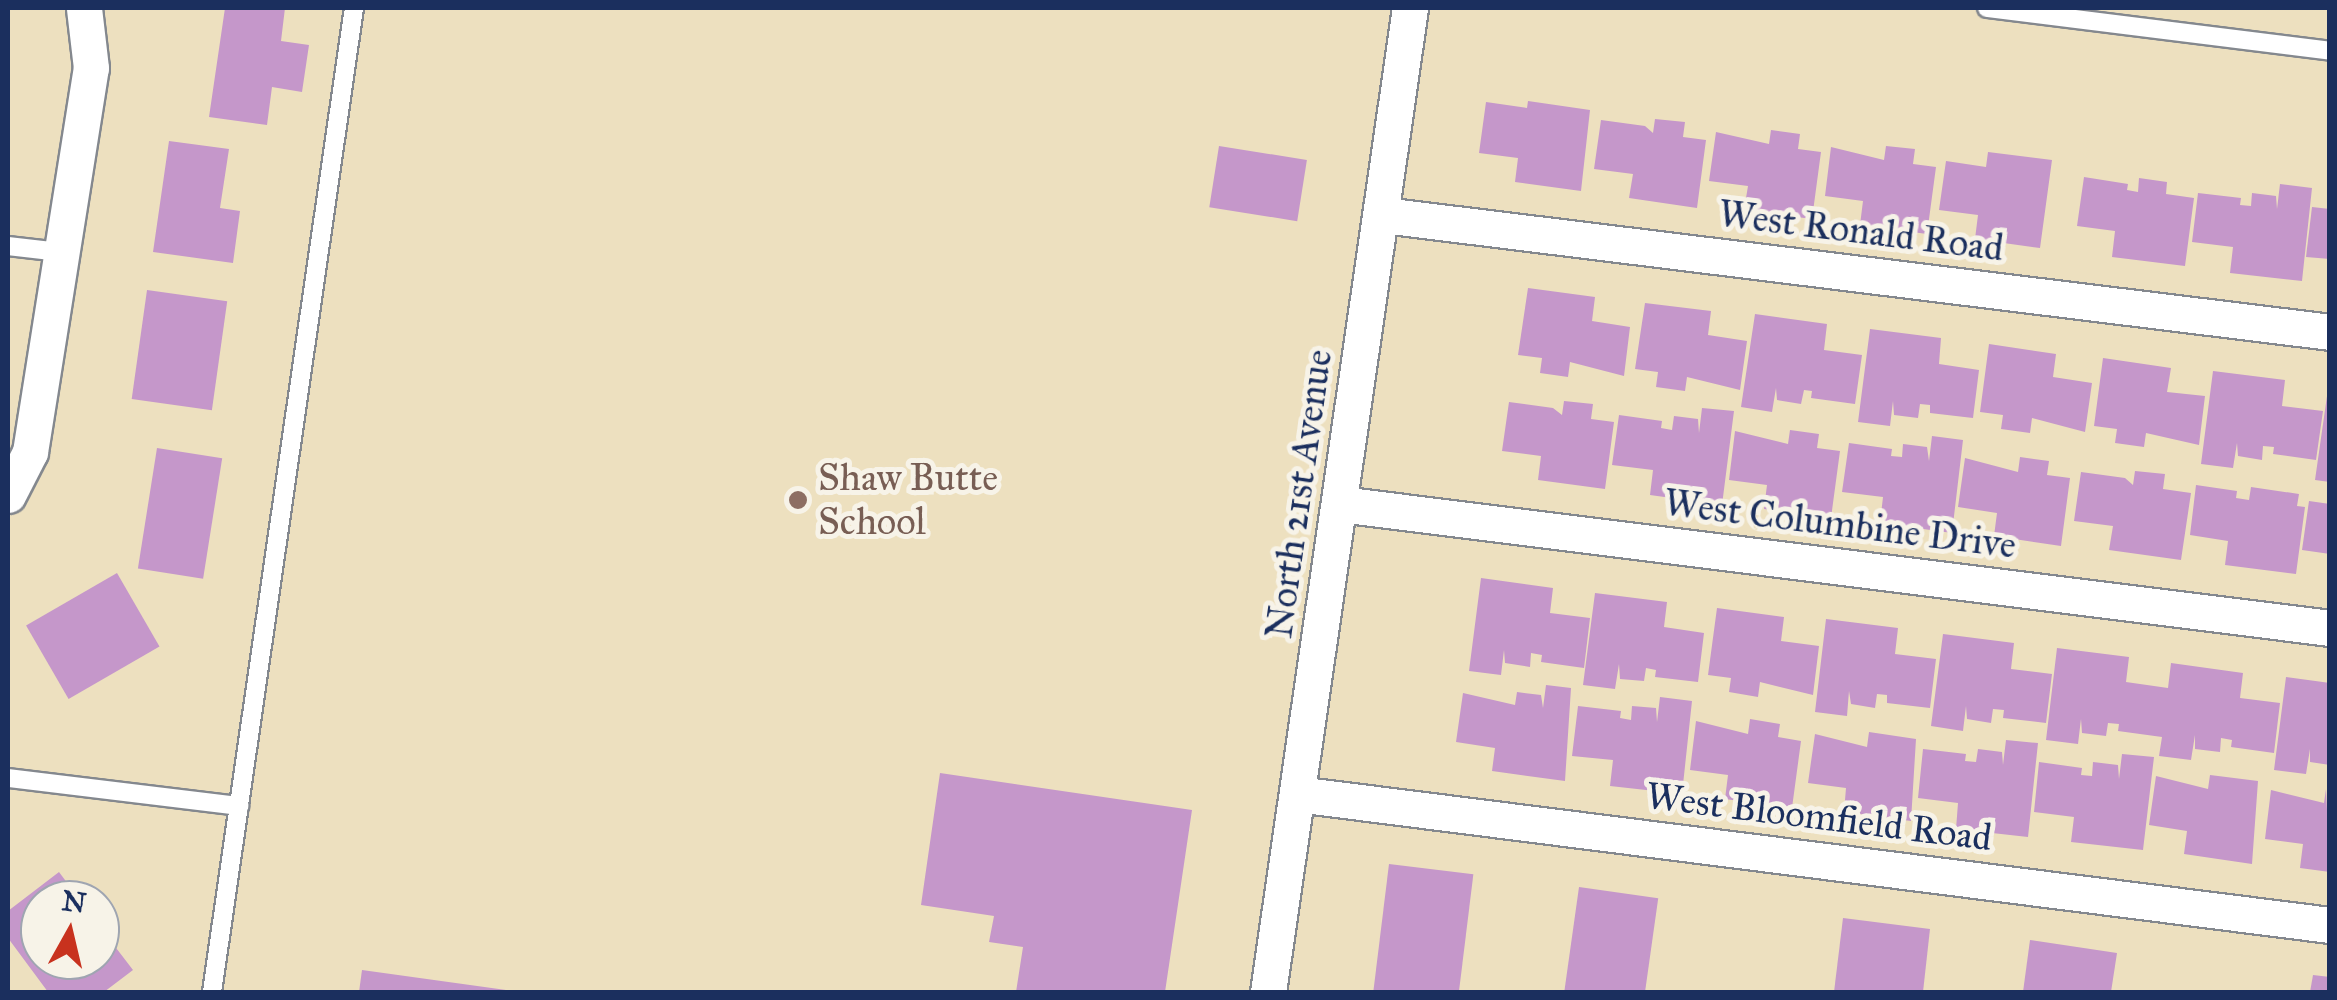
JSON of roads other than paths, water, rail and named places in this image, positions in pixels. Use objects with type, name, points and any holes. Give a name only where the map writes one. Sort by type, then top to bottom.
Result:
[{"type":"street","points":[[8,495],[30,452],[90,68],[84,8]]},
{"type":"street","name":"North 21st Avenue","points":[[1268,992],[1410,8]]},
{"type":"street","name":"West Ronald Road","points":[[1383,215],[2330,332]]},
{"type":"street","name":"West Columbine Drive","points":[[1340,504],[2330,628]]},
{"type":"street","name":"West Bloomfield Road","points":[[1297,794],[2330,925]]},
{"type":"lane","points":[[212,992],[354,8]]},
{"type":"lane","points":[[1987,8],[2330,51]]},
{"type":"lane","points":[[8,246],[60,252]]},
{"type":"lane","points":[[8,778],[239,806]]},
{"type":"place","name":"Shaw Butte School","points":[[798,500]]}]
